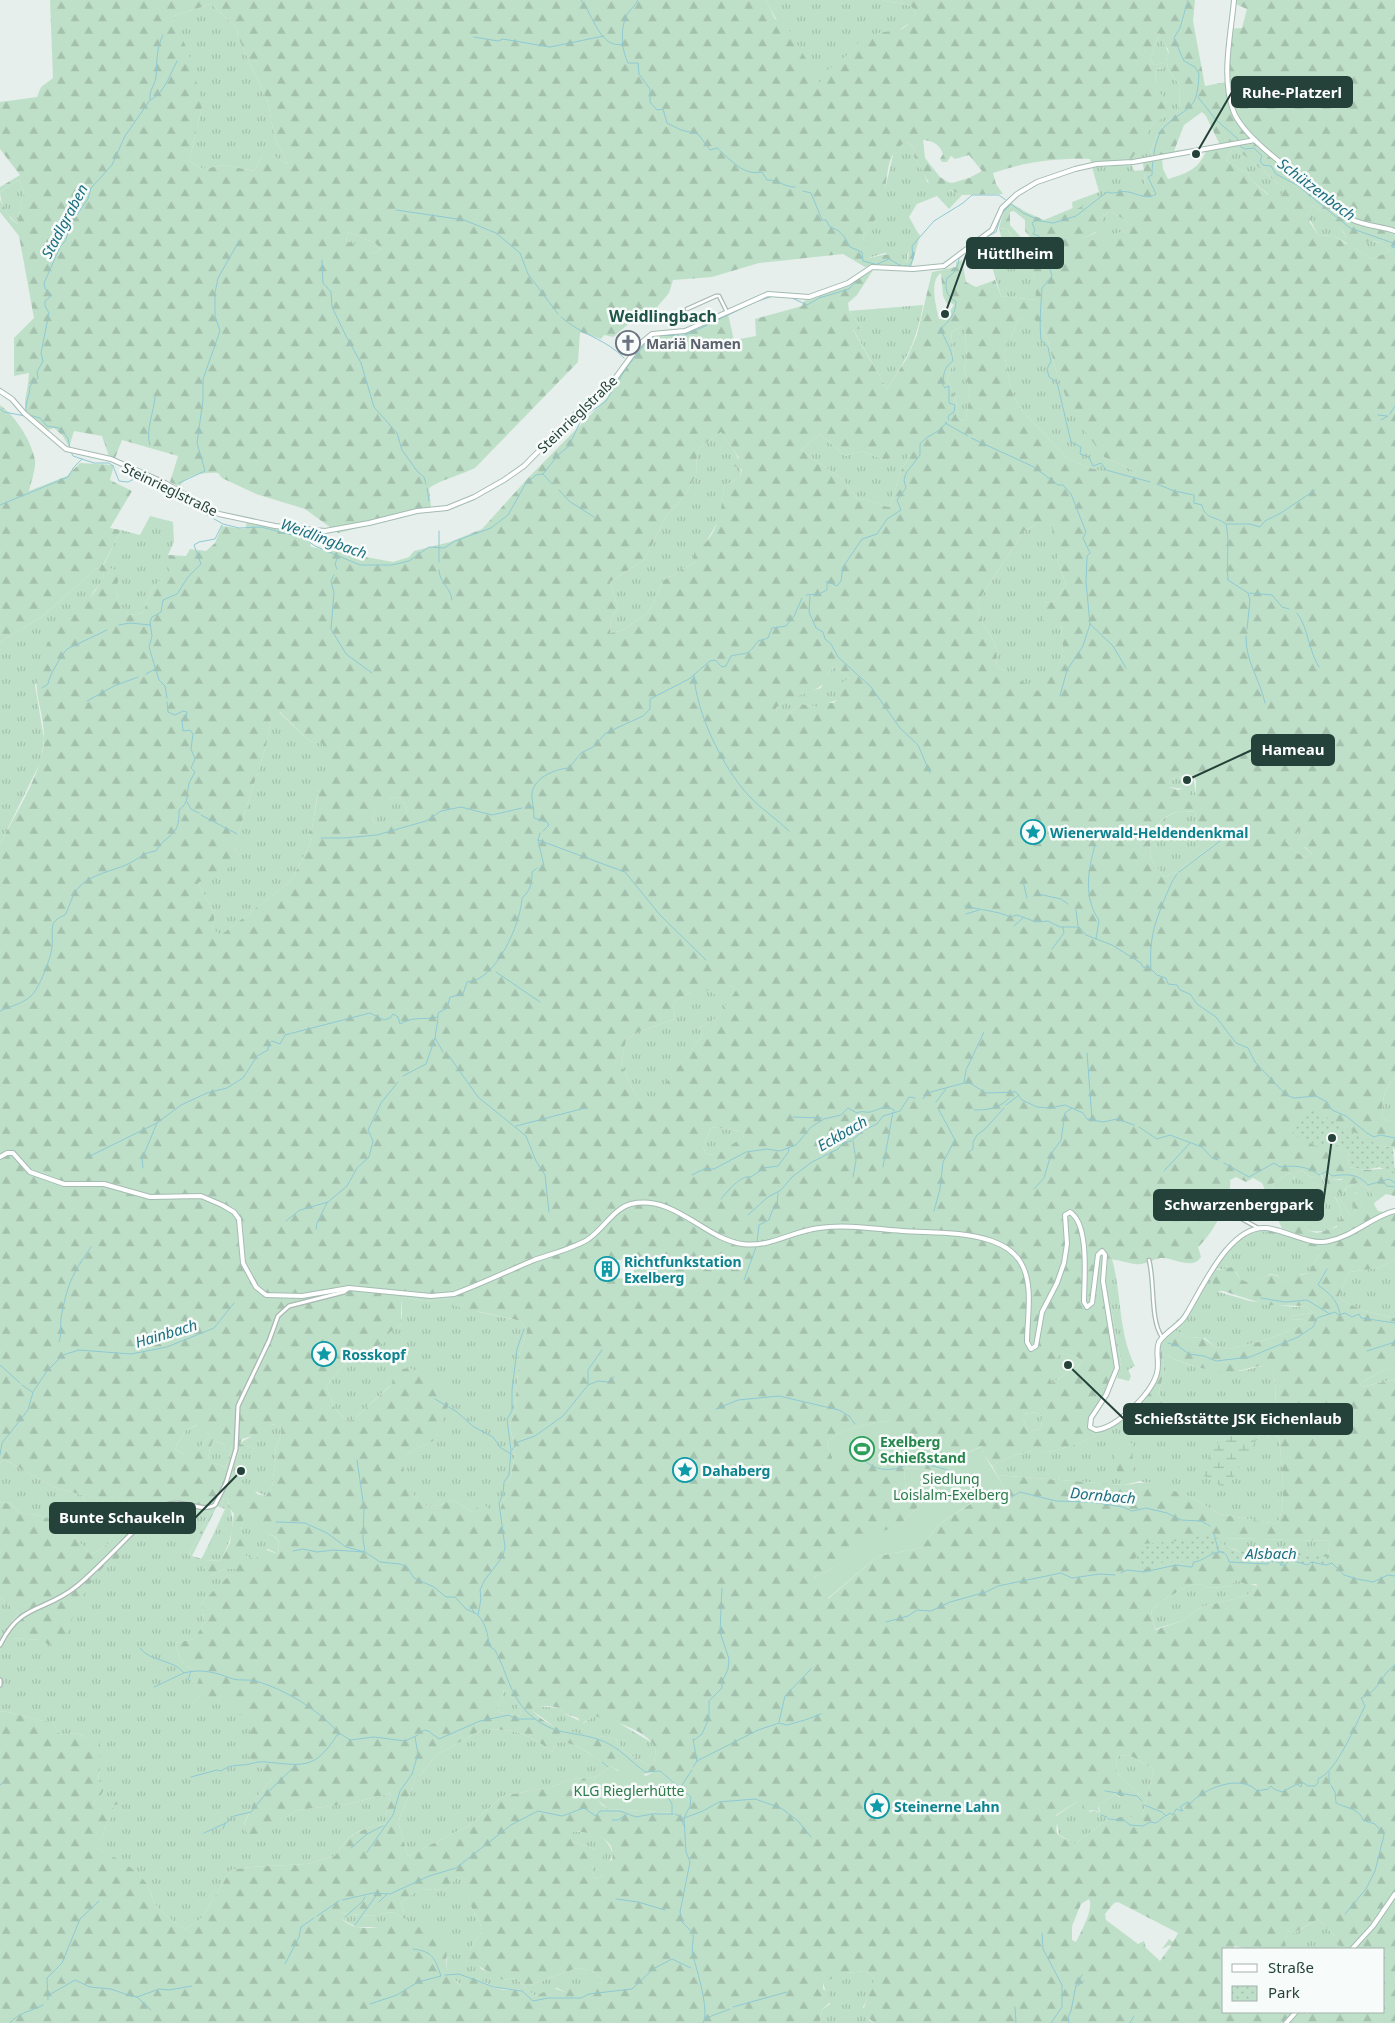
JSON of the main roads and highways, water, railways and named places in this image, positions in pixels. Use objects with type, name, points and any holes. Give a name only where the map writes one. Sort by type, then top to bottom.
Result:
[{"type":"main road","points":[[1234,0],[1227,68],[1231,102],[1235,115],[1255,140],[1347,216],[1360,222],[1395,231]]},
{"type":"main road","name":"Steinrieglstraße","points":[[0,391],[12,399],[24,412],[71,451],[111,459],[165,483],[216,513],[275,526],[332,530],[417,511],[447,508],[481,493],[524,466],[589,400],[612,383],[647,337],[656,332],[682,332],[768,294],[809,297],[848,283],[868,268],[913,269],[936,268],[946,265],[992,230],[1010,200],[1032,185],[1080,168],[1150,159],[1255,140]]},
{"type":"main road","points":[[0,1157],[13,1153],[29,1171],[64,1184],[101,1183],[143,1196],[200,1196],[216,1201],[231,1210],[239,1219],[240,1250],[243,1264],[256,1287],[266,1295],[302,1296],[349,1288],[431,1296],[454,1294],[586,1240],[625,1206],[652,1204],[687,1217],[722,1237],[741,1244],[763,1244],[808,1230],[841,1226],[963,1235],[993,1242],[1015,1256],[1025,1271],[1028,1290],[1027,1342],[1032,1348],[1036,1346],[1042,1312],[1057,1283],[1064,1263],[1067,1244],[1065,1215],[1069,1211],[1074,1214],[1083,1239],[1084,1302],[1087,1307],[1092,1303],[1098,1255],[1102,1251],[1105,1254],[1103,1281],[1117,1365],[1109,1390],[1090,1420],[1089,1425],[1094,1430],[1113,1424],[1146,1393],[1157,1375],[1157,1348],[1162,1337],[1182,1320],[1213,1268],[1230,1247],[1245,1233],[1258,1228],[1272,1229],[1315,1241],[1326,1242],[1353,1233],[1395,1211]]},
{"type":"main road","points":[[1353,1948],[1373,1926],[1395,1894]]},
{"type":"main road","points":[[1286,2023],[1295,2013]]},
{"type":"waterway","points":[[581,0],[598,30],[608,42],[623,44]]},
{"type":"waterway","points":[[638,0],[625,18],[622,37],[624,51],[628,63],[638,63],[639,74],[650,89],[650,102],[657,110],[663,109],[667,123],[681,130],[698,134],[710,150],[717,148],[743,169],[755,173],[762,172],[767,180],[795,187]]},
{"type":"waterway","name":"Weidlingbach","points":[[875,265],[889,259],[901,266],[910,266],[913,259],[912,246],[934,221],[963,203],[972,195],[999,195],[1023,213],[1041,221],[1053,223],[1076,216],[1107,192],[1125,192],[1146,197],[1156,194],[1148,177],[1152,175],[1156,142],[1165,126],[1191,106],[1198,86],[1199,74],[1195,67],[1184,61],[1174,38],[1180,28],[1188,0]]},
{"type":"waterway","points":[[150,99],[150,93],[156,77],[158,50],[163,35]]},
{"type":"waterway","points":[[474,37],[498,41],[503,39],[550,47],[604,36]]},
{"type":"waterway","name":"Stadlgraben","points":[[26,412],[30,386],[38,378],[37,372],[43,361],[41,353],[49,313],[45,306],[45,301],[52,295],[45,289],[44,283],[60,247],[66,240],[70,224],[88,199],[91,188],[112,165],[125,136],[150,100],[163,89],[177,61]]},
{"type":"waterway","name":"Schützenbach","points":[[1198,97],[1216,120],[1237,138],[1241,147],[1245,149],[1254,148],[1262,156],[1260,161],[1263,165],[1271,166],[1276,174],[1297,185],[1350,228],[1393,243],[1392,247],[1395,248]]},
{"type":"waterway","points":[[803,191],[811,193],[822,220],[826,220],[830,227],[840,232],[850,247],[862,252],[863,261],[875,264]]},
{"type":"waterway","points":[[982,240],[996,232],[1002,213],[1010,205]]},
{"type":"waterway","points":[[396,210],[464,220],[496,233],[520,253],[528,274],[558,314]]},
{"type":"waterway","points":[[1036,220],[1032,223],[1035,230],[1033,234],[1039,236],[1042,244],[1040,250],[1047,259],[1052,276],[1042,288],[1041,340],[1048,347],[1051,361],[1047,369],[1049,377],[1057,382],[1071,442],[1081,447],[1080,454],[1089,457],[1093,466],[1101,463],[1106,470],[1150,482]]},
{"type":"waterway","points":[[179,483],[205,471],[197,443],[203,400],[203,379],[220,331],[215,316],[215,293],[218,278],[239,241]]},
{"type":"waterway","points":[[949,420],[948,416],[954,412],[955,405],[949,403],[949,386],[945,388],[943,381],[946,369],[953,361],[950,349],[940,329],[951,317],[955,310],[956,302],[947,292],[946,282],[947,278],[956,270],[959,258],[978,242]]},
{"type":"waterway","points":[[322,260],[323,283],[331,292],[332,307],[361,363],[374,407],[397,433],[402,450],[417,471],[424,477],[426,484]]},
{"type":"waterway","name":"Weidlingbach","points":[[790,297],[807,305],[819,298],[849,289],[862,275]]},
{"type":"waterway","name":"Weidlingbach","points":[[71,452],[73,456],[94,463],[109,463],[113,466],[119,481],[128,482],[140,476],[149,479],[157,487],[184,496],[200,511],[223,524],[239,528],[261,527],[304,538],[315,546],[360,565],[392,565],[409,561],[429,547],[444,548],[455,541],[491,528],[508,515],[526,483],[536,475],[543,474],[558,455],[569,446],[582,418],[606,401],[627,367],[650,338],[658,335],[682,336],[691,333],[755,302],[773,296]]},
{"type":"waterway","points":[[561,317],[617,351],[624,358]]},
{"type":"waterway","points":[[150,445],[149,428],[155,397]]},
{"type":"waterway","points":[[1390,414],[1395,406]]},
{"type":"waterway","name":"Weidlingbach","points":[[0,409],[4,412],[25,416]]},
{"type":"waterway","name":"Weidlingbach","points":[[29,415],[40,418],[47,426],[59,428],[68,438],[70,448]]},
{"type":"waterway","points":[[1378,415],[1387,416]]},
{"type":"waterway","points":[[1381,420],[1388,416]]},
{"type":"waterway","points":[[806,595],[819,594],[827,590],[827,581],[837,586],[841,581],[843,567],[862,539],[877,534],[887,519],[901,510],[897,500],[906,488],[904,480],[906,473],[920,455],[920,444],[940,430],[947,422]]},
{"type":"waterway","points":[[945,423],[968,436]]},
{"type":"waterway","points":[[971,438],[1034,467],[1058,485],[1063,485],[1071,494],[1086,532],[1083,538],[1090,553],[1087,556],[1086,582],[1090,624],[1113,646],[1126,668]]},
{"type":"waterway","points":[[0,505],[68,477],[82,459]]},
{"type":"waterway","points":[[543,474],[552,484]]},
{"type":"waterway","points":[[1157,484],[1174,491],[1194,495],[1194,503],[1202,505],[1203,510],[1208,515],[1226,524],[1228,580],[1248,593],[1250,600],[1247,629]]},
{"type":"waterway","points":[[427,488],[429,501]]},
{"type":"waterway","points":[[559,490],[569,501],[594,517]]},
{"type":"waterway","points":[[1227,524],[1250,524],[1260,527],[1265,521],[1281,513],[1315,490]]},
{"type":"waterway","points":[[167,698],[165,686],[159,680],[149,647],[152,636],[150,622],[152,617],[161,612],[163,600],[177,594],[188,577],[201,564],[194,545],[199,542],[215,539],[222,525]]},
{"type":"waterway","name":"Weidlingbach","points":[[439,531],[439,562]]},
{"type":"waterway","points":[[337,569],[335,564],[338,556]]},
{"type":"waterway","points":[[439,570],[452,600]]},
{"type":"waterway","points":[[334,575],[331,581],[334,593],[331,629],[346,654],[372,673]]},
{"type":"waterway","points":[[1249,593],[1272,595],[1282,607],[1289,609]]},
{"type":"waterway","points":[[810,596],[809,612],[816,628],[823,632],[825,639],[831,644],[838,657],[871,687],[900,728],[918,745],[930,773]]},
{"type":"waterway","points":[[543,831],[549,825],[547,822],[534,818],[532,798],[532,791],[539,780],[557,770],[569,768],[581,753],[593,747],[606,733],[643,716],[650,709],[650,699],[689,679],[710,661],[715,660],[722,667],[726,666],[731,656],[746,653],[758,641],[768,638],[772,628],[786,626],[794,616],[802,598]]},
{"type":"waterway","points":[[1297,613],[1304,625],[1319,667]]},
{"type":"waterway","points":[[119,625],[130,623],[150,625]]},
{"type":"waterway","points":[[1060,696],[1067,670],[1083,646],[1090,624]]},
{"type":"waterway","points":[[42,688],[48,684],[53,671],[67,649],[107,630]]},
{"type":"waterway","points":[[1246,636],[1250,662],[1265,703]]},
{"type":"waterway","points":[[146,674],[155,669]]},
{"type":"waterway","points":[[694,675],[705,723],[730,771],[749,796],[789,831]]},
{"type":"waterway","points":[[87,701],[114,686],[138,677]]},
{"type":"waterway","points":[[0,1011],[24,1001],[34,992],[41,980],[49,958],[52,947],[53,924],[58,918],[65,915],[79,887],[96,876],[156,851],[175,831],[179,819],[179,810],[185,804],[189,784],[195,772],[191,768],[195,759],[191,749],[193,734],[190,730],[183,731],[182,721],[186,718],[187,712],[183,711],[175,715],[168,712],[167,702]]},
{"type":"waterway","points":[[187,802],[191,809],[199,813]]},
{"type":"waterway","points":[[321,838],[377,835],[426,821],[441,811],[461,807],[492,815],[522,808]]},
{"type":"waterway","points":[[526,807],[534,808]]},
{"type":"waterway","points":[[201,815],[237,834]]},
{"type":"waterway","points":[[540,833],[538,840],[544,866],[540,869]]},
{"type":"waterway","points":[[1179,872],[1228,835]]},
{"type":"waterway","points":[[538,840],[625,872],[660,915],[706,960]]},
{"type":"waterway","points":[[1095,845],[1090,864],[1088,884],[1091,902],[1099,920],[1096,939]]},
{"type":"waterway","points":[[88,1157],[157,1123],[181,1105],[207,1093],[227,1088],[243,1078],[257,1056],[268,1050],[269,1043],[272,1041],[280,1044],[285,1035],[370,1013],[384,1020],[390,1018],[393,1014],[398,1017],[400,1024],[414,1019],[438,1017],[438,1013],[447,1008],[450,997],[463,994],[467,982],[478,979],[497,962],[512,935],[521,909],[522,898],[530,886],[532,872],[537,868]]},
{"type":"waterway","points":[[1177,874],[1161,907],[1155,925],[1151,950],[1151,969],[1157,975],[1166,978],[1168,984],[1177,985],[1180,990],[1190,994],[1197,1004],[1216,1017],[1236,1043],[1248,1048],[1255,1062],[1286,1095],[1294,1098],[1316,1096],[1327,1102],[1332,1110],[1346,1116],[1374,1137],[1380,1135],[1395,1138]]},
{"type":"waterway","points":[[1023,881],[1027,898]]},
{"type":"waterway","points":[[1038,894],[1061,899],[1068,904]]},
{"type":"waterway","points":[[965,906],[1010,917],[1017,915],[1036,922],[1048,921],[1060,927],[1079,927],[1086,935],[1112,945],[1141,963],[1143,967],[1150,968]]},
{"type":"waterway","points":[[966,914],[979,910]]},
{"type":"waterway","points":[[1076,910],[1078,926]]},
{"type":"waterway","points":[[1014,926],[1023,918]]},
{"type":"waterway","points":[[1052,949],[1064,933],[1063,927]]},
{"type":"waterway","points":[[496,972],[540,1002]]},
{"type":"waterway","points":[[403,1076],[426,1064],[435,1038],[438,1018]]},
{"type":"waterway","points":[[964,1082],[966,1070],[984,1032]]},
{"type":"waterway","points":[[435,1038],[443,1052]]},
{"type":"waterway","points":[[1087,1053],[1092,1119]]},
{"type":"waterway","points":[[449,1056],[478,1097],[526,1136],[536,1161],[545,1175],[549,1212]]},
{"type":"waterway","points":[[286,1221],[300,1210],[328,1202],[347,1186],[357,1168],[369,1157],[373,1141],[368,1130],[381,1103],[398,1082]]},
{"type":"waterway","name":"Eckbach","points":[[923,1099],[927,1093],[968,1082],[986,1093],[1016,1092],[1022,1100],[1037,1107],[1050,1108],[1065,1105],[1083,1113],[1087,1119],[1103,1122],[1117,1119],[1134,1125]]},
{"type":"waterway","points":[[936,1102],[946,1089]]},
{"type":"waterway","points":[[1006,1105],[1019,1095]]},
{"type":"waterway","name":"Eckbach","points":[[748,1215],[768,1197],[781,1190],[792,1177],[812,1162],[838,1149],[843,1143],[851,1141],[864,1130],[877,1124],[883,1116],[900,1111],[909,1097],[915,1098]]},
{"type":"waterway","points":[[974,1110],[993,1108],[1001,1105],[1009,1098]]},
{"type":"waterway","points":[[692,1175],[704,1169],[714,1169],[746,1152],[767,1149],[780,1151],[796,1145],[811,1127],[824,1119],[841,1115],[848,1108],[857,1113],[870,1112],[886,1107],[895,1111]]},
{"type":"waterway","points":[[516,1126],[585,1108]]},
{"type":"waterway","points":[[934,1211],[940,1189],[943,1162],[955,1140],[938,1108]]},
{"type":"waterway","points":[[969,1152],[973,1149],[973,1142],[977,1135],[1004,1108]]},
{"type":"waterway","points":[[1034,1189],[1044,1178],[1051,1154],[1061,1140],[1065,1113],[1072,1108]]},
{"type":"waterway","points":[[883,1167],[893,1112]]},
{"type":"waterway","points":[[793,1117],[822,1118]]},
{"type":"waterway","points":[[143,1168],[142,1159],[157,1123]]},
{"type":"waterway","name":"Eckbach","points":[[1139,1127],[1157,1139],[1170,1135],[1202,1147],[1212,1158],[1218,1160]]},
{"type":"waterway","points":[[853,1141],[856,1160],[853,1177]]},
{"type":"waterway","points":[[1164,1171],[1190,1143]]},
{"type":"waterway","points":[[721,1199],[734,1184],[743,1178],[751,1177],[764,1168],[778,1166],[789,1151],[788,1148]]},
{"type":"waterway","name":"Eckbach","points":[[1224,1163],[1249,1177],[1274,1163],[1280,1167],[1295,1166],[1305,1168],[1319,1175],[1327,1171],[1332,1176],[1351,1175],[1360,1178],[1368,1185],[1389,1179],[1395,1183]]},
{"type":"waterway","points":[[1384,1183],[1387,1186],[1395,1187]]},
{"type":"waterway","name":"Eckbach","points":[[757,1242],[759,1225],[769,1220],[772,1211],[777,1207],[778,1193]]},
{"type":"waterway","points":[[316,1229],[327,1203]]},
{"type":"waterway","points":[[59,1342],[61,1318],[68,1288],[79,1265],[91,1247]]},
{"type":"waterway","name":"Eckbach","points":[[744,1280],[756,1247]]},
{"type":"waterway","points":[[1327,1269],[1318,1285],[1332,1297],[1337,1304],[1340,1314]]},
{"type":"waterway","points":[[1261,1298],[1285,1302],[1307,1300],[1330,1314]]},
{"type":"waterway","name":"Hainbach","points":[[0,1455],[2,1443],[28,1410],[33,1392],[47,1371],[63,1355],[79,1350],[131,1354],[167,1347],[214,1328],[234,1303]]},
{"type":"waterway","points":[[1168,1343],[1178,1346],[1189,1354],[1204,1356],[1216,1361],[1250,1357],[1298,1337],[1313,1327],[1317,1318],[1335,1312],[1339,1315],[1345,1313],[1352,1317],[1359,1314],[1361,1318],[1395,1323]]},
{"type":"waterway","points":[[524,1329],[517,1349],[512,1390],[512,1411],[507,1419],[511,1450],[509,1475],[504,1482],[503,1494],[499,1503],[505,1547],[503,1556],[484,1581],[480,1590],[481,1599],[478,1615],[486,1630],[489,1646],[495,1650],[516,1698],[537,1721],[556,1730],[605,1742],[621,1752],[645,1772],[660,1771],[691,1797],[690,1806],[684,1818],[686,1852],[690,1862],[680,1912],[683,1923],[693,1933],[692,1953],[704,2001],[705,2018],[703,2023]]},
{"type":"waterway","points":[[1367,1351],[1395,1342]]},
{"type":"waterway","points":[[588,1384],[588,1370],[602,1350]]},
{"type":"waterway","points":[[0,1365],[20,1383]]},
{"type":"waterway","points":[[512,1450],[518,1442],[535,1436],[563,1416],[588,1385],[598,1381],[608,1382],[614,1377]]},
{"type":"waterway","points":[[22,1385],[32,1392]]},
{"type":"waterway","name":"Dornbach","points":[[716,1409],[738,1400],[779,1396],[839,1410],[849,1416],[855,1424]]},
{"type":"waterway","points":[[435,1399],[457,1412],[474,1427],[493,1437],[501,1448],[511,1454]]},
{"type":"waterway","points":[[357,1460],[364,1508],[363,1540],[365,1551]]},
{"type":"waterway","name":"Dornbach","points":[[865,1461],[870,1465],[887,1470],[909,1463],[930,1466],[944,1469],[964,1478]]},
{"type":"waterway","name":"Dornbach","points":[[993,1498],[1001,1497],[1008,1499],[1020,1492],[1056,1501],[1091,1502],[1123,1507],[1132,1511],[1146,1508],[1167,1513],[1181,1520],[1201,1521],[1210,1526]]},
{"type":"waterway","points":[[276,1522],[305,1523],[327,1533],[346,1547],[365,1552],[380,1562],[400,1564],[407,1567],[414,1578],[434,1587],[446,1597],[455,1597],[466,1609],[477,1614]]},
{"type":"waterway","name":"Dornbach","points":[[1214,1534],[1219,1553]]},
{"type":"waterway","points":[[293,1551],[303,1549],[317,1552],[333,1550],[364,1552]]},
{"type":"waterway","name":"Alsbach","points":[[1121,1573],[1127,1570],[1144,1572],[1176,1565],[1192,1567],[1194,1562],[1214,1553],[1223,1552],[1227,1555],[1229,1562],[1268,1564],[1269,1560],[1285,1565],[1290,1560],[1308,1565],[1311,1562],[1326,1565],[1332,1563],[1344,1575],[1373,1582],[1388,1575],[1395,1576]]},
{"type":"waterway","name":"Alsbach","points":[[886,1622],[908,1616],[917,1610],[931,1611],[950,1602],[986,1592],[998,1586],[1061,1573],[1072,1578],[1100,1574],[1115,1575]]},
{"type":"waterway","points":[[694,1740],[702,1734],[709,1718],[709,1701],[722,1688],[722,1682],[728,1669],[729,1659],[720,1632],[722,1588]]},
{"type":"waterway","points":[[470,1606],[474,1612]]},
{"type":"waterway","points":[[140,1648],[144,1653],[174,1665],[184,1673],[209,1672],[236,1680],[256,1681],[279,1690],[311,1708],[338,1732]]},
{"type":"waterway","points":[[1144,1805],[1162,1812],[1166,1816],[1170,1813],[1173,1815],[1176,1809],[1183,1811],[1180,1807],[1187,1802],[1190,1804],[1203,1793],[1222,1785],[1241,1783],[1257,1791],[1268,1789],[1271,1786],[1282,1792],[1297,1784],[1301,1787],[1302,1782],[1308,1786],[1315,1786],[1318,1783],[1318,1779],[1339,1758],[1351,1736],[1365,1706],[1361,1698],[1373,1691],[1386,1673],[1395,1665]]},
{"type":"waterway","points":[[779,1722],[785,1696],[811,1669]]},
{"type":"waterway","points":[[188,1680],[191,1671]]},
{"type":"waterway","points":[[154,1687],[184,1673]]},
{"type":"waterway","points":[[693,1767],[697,1761],[758,1730],[779,1723],[787,1725],[821,1714]]},
{"type":"waterway","points":[[431,1733],[439,1739],[480,1721],[509,1715],[516,1719],[535,1719]]},
{"type":"waterway","points":[[419,1733],[425,1730],[430,1732]]},
{"type":"waterway","points":[[191,1777],[217,1770],[221,1771],[231,1766],[259,1762],[307,1763],[321,1755],[337,1735],[341,1734],[350,1740],[374,1737],[405,1741],[418,1735]]},
{"type":"waterway","points":[[367,1852],[393,1815],[400,1791],[412,1774],[418,1754],[415,1737]]},
{"type":"waterway","points":[[693,1739],[697,1761]]},
{"type":"waterway","points":[[602,1762],[608,1767]]},
{"type":"waterway","points":[[204,1833],[226,1823],[234,1816],[251,1812],[264,1796],[295,1766]]},
{"type":"waterway","points":[[680,1788],[692,1770]]},
{"type":"waterway","points":[[1329,1772],[1329,1782]]},
{"type":"waterway","points":[[1331,1785],[1335,1792],[1336,1803],[1356,1811],[1363,1820],[1375,1824],[1384,1835],[1375,1871],[1366,1889],[1345,1914]]},
{"type":"waterway","points":[[1105,1791],[1137,1796],[1142,1801]]},
{"type":"waterway","points":[[668,1797],[672,1804],[672,1814]]},
{"type":"waterway","points":[[684,1818],[703,1811],[719,1802],[755,1799],[781,1808],[798,1821],[811,1837]]},
{"type":"waterway","points":[[342,1900],[373,1893],[390,1894],[429,1876],[456,1868],[511,1825],[538,1811],[562,1816],[584,1808],[596,1816],[600,1811],[620,1811],[636,1817],[652,1814],[673,1814]]},
{"type":"waterway","points":[[675,1814],[679,1816],[685,1827]]},
{"type":"waterway","points":[[612,1820],[618,1820],[626,1815]]},
{"type":"waterway","points":[[1101,1815],[1107,1817]]},
{"type":"waterway","points":[[1108,1819],[1124,1820],[1130,1825],[1143,1826],[1150,1822],[1156,1823],[1165,1816]]},
{"type":"waterway","points":[[223,1829],[225,1823]]},
{"type":"waterway","points":[[351,1848],[367,1834],[383,1826]]},
{"type":"waterway","points":[[355,1925],[378,1893]]},
{"type":"waterway","points":[[379,1902],[387,1894]]},
{"type":"waterway","points":[[345,1917],[365,1897]]},
{"type":"waterway","points":[[616,1899],[638,1902],[665,1910]]},
{"type":"waterway","points":[[48,2000],[47,1978],[62,1963],[80,1919],[99,1901]]},
{"type":"waterway","points":[[317,1916],[339,1901]]},
{"type":"waterway","points":[[285,1964],[299,1937],[301,1927],[314,1918]]},
{"type":"waterway","points":[[1042,1933],[1043,1949],[1062,1985],[1062,2007],[1051,2023]]},
{"type":"waterway","points":[[370,2004],[397,1995],[418,1982],[441,1976],[437,1965],[429,1954],[413,1949]]},
{"type":"waterway","points":[[445,1975],[459,1974],[494,1987],[522,1991],[533,2001],[548,1998],[581,1998],[589,1994],[632,1989],[653,1969],[672,1959],[691,1968]]},
{"type":"waterway","points":[[1069,2023],[1068,2017],[1076,1985],[1082,1975]]},
{"type":"waterway","points":[[49,1995],[75,1980],[90,1987],[111,1989],[137,1997],[159,1989],[169,1990],[192,1986]]},
{"type":"waterway","points":[[1077,1986],[1084,1981]]},
{"type":"waterway","points":[[733,2007],[787,1992]]},
{"type":"waterway","points":[[137,1997],[151,2010]]},
{"type":"waterway","points":[[10,2023],[21,2014],[43,2005]]},
{"type":"waterway","points":[[1015,2007],[1016,2023]]},
{"type":"waterway","points":[[706,2018],[730,2009]]},
{"type":"waterway","points":[[1130,2023],[1134,2016]]},
{"type":"place","name":"Ruhe-Platzerl","points":[[1196,154]]},
{"type":"place","name":"Hüttlheim","points":[[945,314]]},
{"type":"place","name":"Mariä Namen","points":[[628,343]]},
{"type":"place","name":"Hameau","points":[[1187,780]]},
{"type":"place","name":"Wienerwald-Heldendenkmal","points":[[1033,832]]},
{"type":"place","name":"Schwarzenbergpark","points":[[1332,1138]]},
{"type":"place","name":"Richtfunkstation Exelberg","points":[[607,1269]]},
{"type":"place","name":"Rosskopf","points":[[324,1354]]},
{"type":"place","name":"Schießstätte JSK Eichenlaub","points":[[1068,1365]]},
{"type":"place","name":"Exelberg Schießstand","points":[[862,1449]]},
{"type":"place","name":"Dahaberg","points":[[685,1470]]},
{"type":"place","name":"Bunte Schaukeln","points":[[241,1471]]},
{"type":"place","name":"Steinerne Lahn","points":[[877,1806]]},
{"type":"district","name":"Weidlingbach","points":[[663,316]]},
{"type":"park label","name":"Siedlung Loislalm-Exelberg","points":[[951,1486]]},
{"type":"park label","name":"KLG Rieglerhütte","points":[[629,1790]]}]
